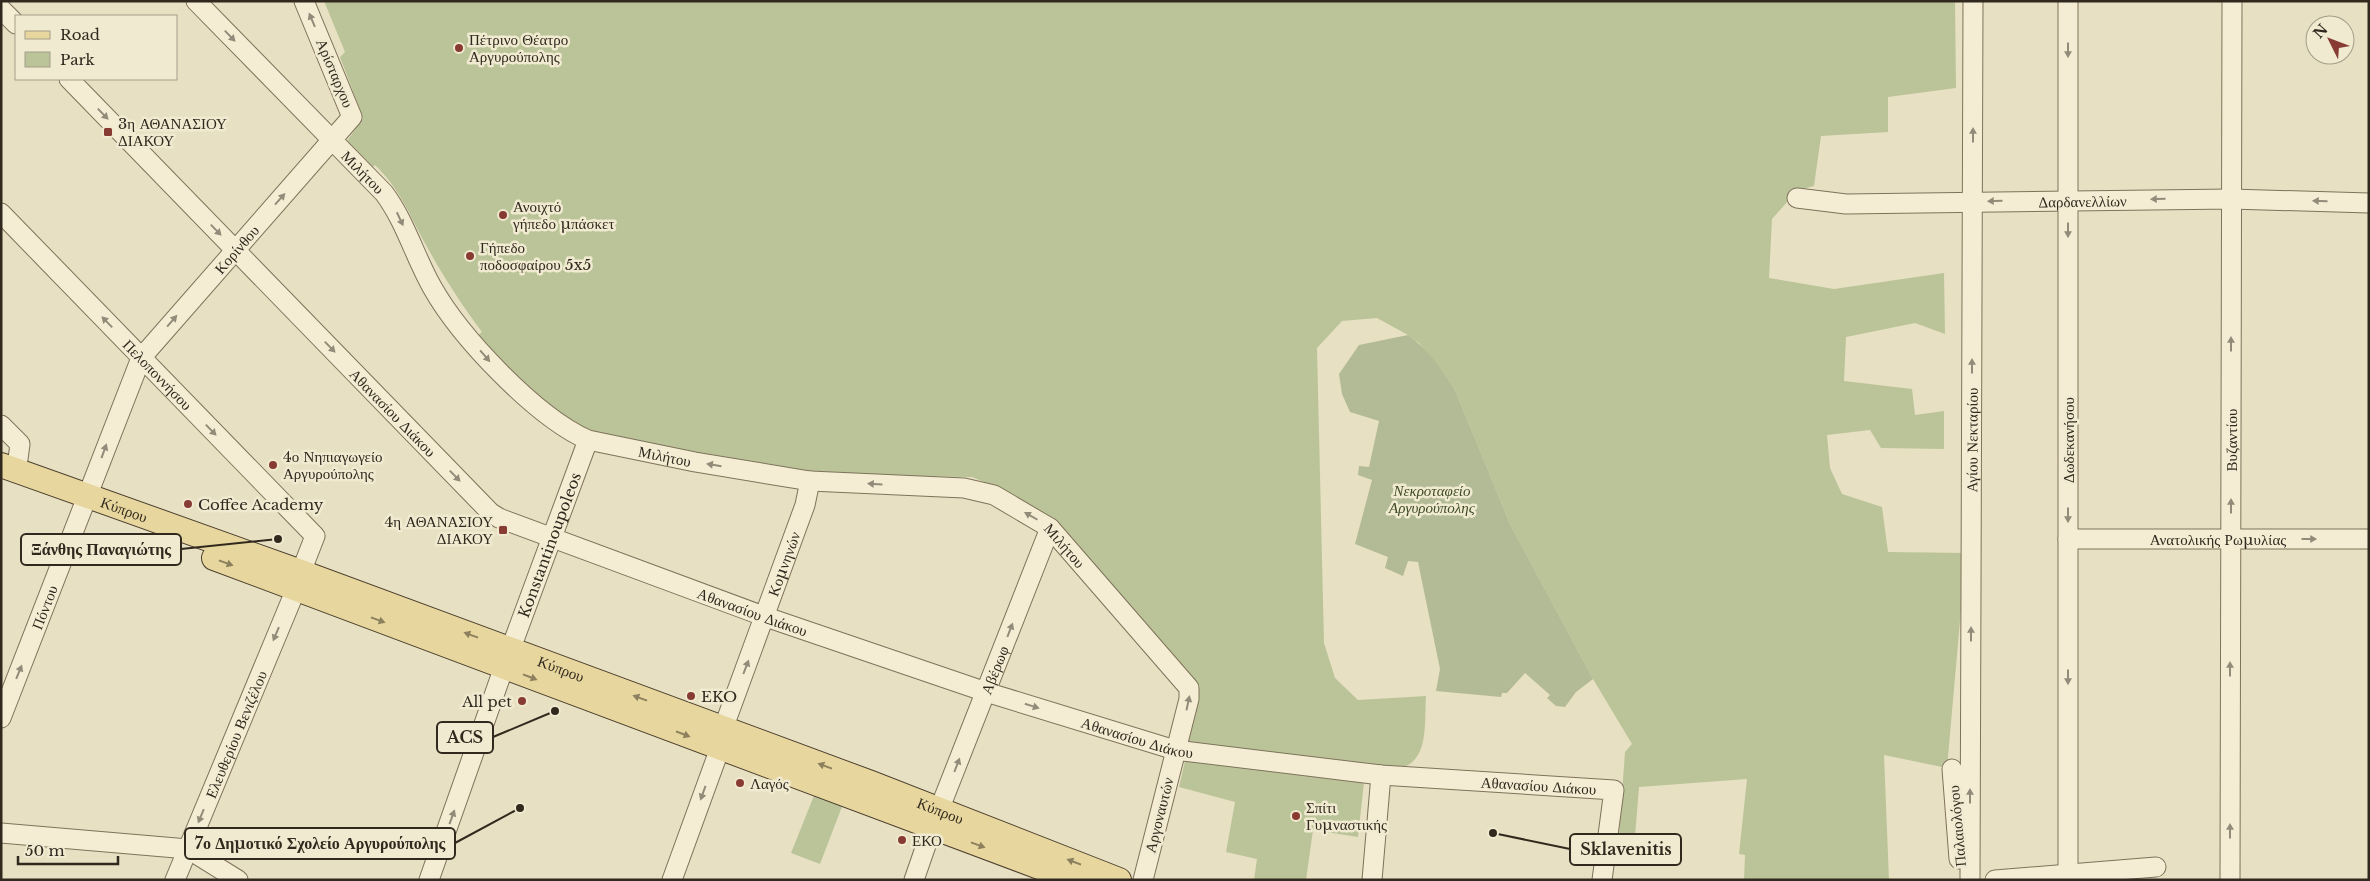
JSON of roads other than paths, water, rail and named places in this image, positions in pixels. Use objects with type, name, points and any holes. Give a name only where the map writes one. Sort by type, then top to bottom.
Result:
[{"type":"main road","name":"Κύπρου","points":[[5,471],[84,503],[507,658],[936,819],[1119,880]]},
{"type":"main road","name":"Κύπρου","points":[[936,819],[1074,880]]},
{"type":"street","name":"Μιλήτου","points":[[196,1],[384,193],[394,206],[431,286],[450,315],[482,352],[551,418],[572,433],[588,440],[695,462],[810,481],[978,490],[1006,501],[1050,528],[1190,688],[1190,699],[1175,750]]},
{"type":"street","name":"Αρίσταρχου","points":[[304,1],[352,112],[352,118],[332,140]]},
{"type":"street","name":"Αγίου Νεκταρίου","points":[[1969,880],[1974,1]]},
{"type":"street","name":"Δωδεκανήσου","points":[[2068,1],[2068,876]]},
{"type":"street","name":"Βυζαντίου","points":[[2230,880],[2232,1]]},
{"type":"street","points":[[1,9],[15,23]]},
{"type":"street","name":"Αθανασίου Διάκου","points":[[70,80],[491,513],[508,522],[553,536],[766,616],[986,692],[1175,750],[1381,775],[1614,790],[1602,880]]},
{"type":"street","name":"Κορίνθου","points":[[140,358],[234,249],[332,140]]},
{"type":"street","name":"Δαρδανελλίων","points":[[1797,198],[1846,204],[2231,199],[2369,203]]},
{"type":"street","name":"Πελοποννήσου","points":[[1,213],[315,536]]},
{"type":"street","name":"Πόντου","points":[[1,718],[140,358]]},
{"type":"street","points":[[1,425],[20,444],[18,459],[5,471]]},
{"type":"street","name":"Konstantinoupoleos","points":[[429,880],[507,658],[588,440]]},
{"type":"street","name":"Κομνηνών","points":[[672,880],[805,505],[810,481]]},
{"type":"street","name":"Αβέρωφ","points":[[914,880],[1050,528]]},
{"type":"street","name":"Ελευθερίου Βενιζέλου","points":[[175,880],[315,536]]},
{"type":"street","name":"Ανατολικής Ρωμυλίας","points":[[2068,539],[2369,539]]},
{"type":"street","name":"Αργοναυτών","points":[[1144,880],[1175,750]]},
{"type":"street","name":"Παλαιολόγου","points":[[1952,769],[1960,872],[1969,880]]},
{"type":"street","points":[[1372,880],[1381,775]]},
{"type":"street","points":[[1,833],[188,849],[238,880]]},
{"type":"street","points":[[1995,880],[2068,876],[2156,867]]},
{"type":"place","name":"Πέτρινο Θέατρο Αργυρούπολης","points":[[459,48]]},
{"type":"place","name":"3η ΑΘΑΝΑΣΙΟΥ ΔΙΑΚΟΥ","points":[[108,132]]},
{"type":"place","name":"Ανοιχτό γήπεδο μπάσκετ","points":[[503,215]]},
{"type":"place","name":"Γήπεδο ποδοσφαίρου 5x5","points":[[470,256]]},
{"type":"place","name":"4ο Νηπιαγωγείο Αργυρούπολης","points":[[273,465]]},
{"type":"place","name":"Coffee Academy","points":[[188,504]]},
{"type":"place","name":"4η ΑΘΑΝΑΣΙΟΥ ΔΙΑΚΟΥ","points":[[503,530]]},
{"type":"place","name":"Ξάνθης Παναγιώτης","points":[[278,539]]},
{"type":"place","name":"EKO","points":[[691,696]]},
{"type":"place","name":"All pet","points":[[522,701]]},
{"type":"place","name":"ACS","points":[[555,711]]},
{"type":"place","name":"Λαγός","points":[[740,783]]},
{"type":"place","name":"7ο Δημοτικό Σχολείο Αργυρούπολης","points":[[520,808]]},
{"type":"place","name":"Σπίτι Γυμναστικής","points":[[1296,816]]},
{"type":"place","name":"Sklavenitis","points":[[1493,833]]},
{"type":"place","name":"ΕΚΟ","points":[[902,840]]},
{"type":"park label","name":"Νεκροταφείο Αργυρούπολης","points":[[1432,498]]}]
